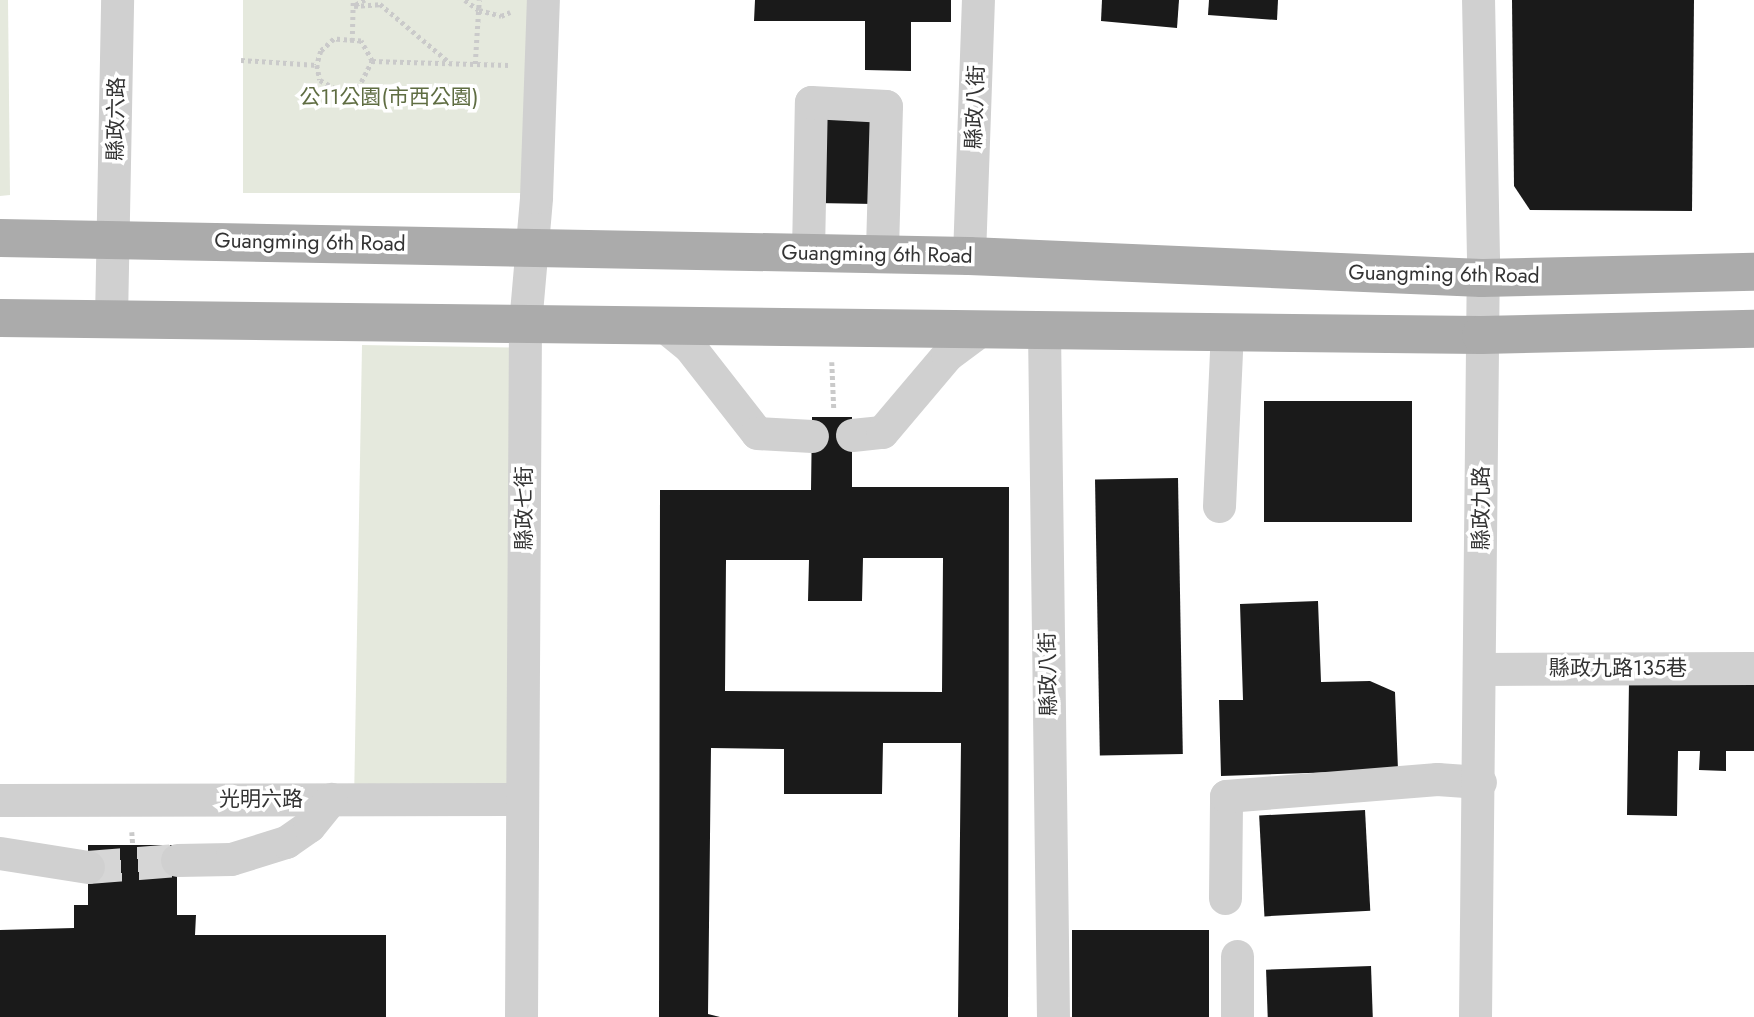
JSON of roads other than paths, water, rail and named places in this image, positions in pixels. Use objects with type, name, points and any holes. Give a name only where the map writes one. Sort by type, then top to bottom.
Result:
[{"type":"main road","name":"Guangming 6th Road","points":[[0,238],[882,253],[1482,278],[1754,272]]},
{"type":"main road","points":[[0,318],[1481,335],[1754,329]]},
{"type":"street","name":"縣政六路","points":[[111,319],[117,0]]},
{"type":"street","name":"縣政八街","points":[[969,256],[978,0]]},
{"type":"street","name":"縣政九路","points":[[1475,1017],[1482,669],[1482,278],[1478,0]]},
{"type":"street","name":"縣政七街","points":[[521,1017],[525,324],[541,66],[530,4]]},
{"type":"street","points":[[808,252],[811,102],[886,106],[882,253]]},
{"type":"street","points":[[664,326],[689,346],[757,433],[833,429],[883,432],[947,355],[982,329]]},
{"type":"street","name":"縣政八街","points":[[1044,330],[1053,1017]]},
{"type":"street","points":[[1219,506],[1227,332]]},
{"type":"street","name":"縣政九路135巷","points":[[1482,669],[1754,668]]},
{"type":"street","points":[[1225,898],[1226,796],[1437,779],[1480,782]]},
{"type":"street","points":[[177,860],[231,859],[286,842],[309,826],[331,799]]},
{"type":"street","name":"光明六路","points":[[0,800],[522,799]]},
{"type":"street","points":[[0,853],[88,866]]},
{"type":"street","points":[[1237,956],[1237,1017]]},
{"type":"tunnel","points":[[88,867],[177,860]]},
{"type":"park label","name":"公11公園(市西公園)","points":[[389,97]]}]
